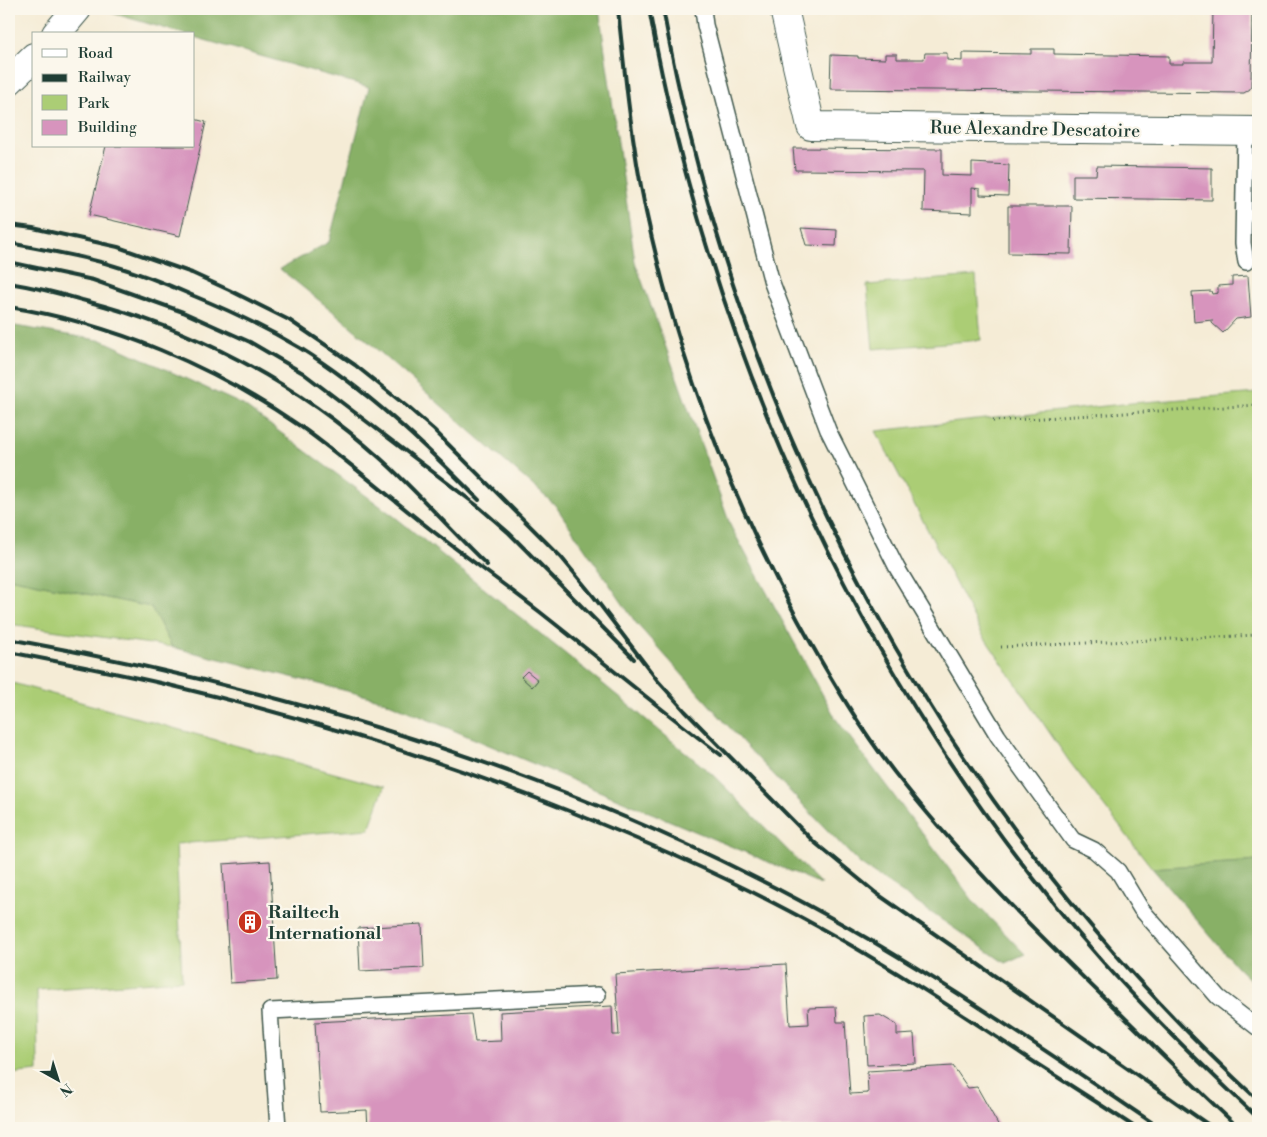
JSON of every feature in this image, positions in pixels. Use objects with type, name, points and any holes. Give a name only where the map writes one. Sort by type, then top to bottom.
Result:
[{"type":"street","points":[[58,32],[77,9]]},
{"type":"street","name":"Rue Alexandre Descatoire","points":[[784,9],[811,126],[1251,131]]},
{"type":"street","points":[[9,81],[32,59]]},
{"type":"lane","points":[[703,9],[707,35],[772,283],[828,430],[897,568],[998,736],[1073,840],[1094,850],[1118,871],[1141,909],[1218,997],[1258,1028]]},
{"type":"lane","points":[[1246,262],[1243,243],[1251,131]]},
{"type":"lane","points":[[278,1128],[270,1011],[598,995]]},
{"type":"path","points":[[993,421],[1258,404]]},
{"type":"path","points":[[1001,648],[1258,636]]},
{"type":"green space","points":[[107,9],[599,9],[635,262],[731,527],[836,719],[974,902],[1025,954],[1005,963],[860,864],[748,748],[636,623],[555,505],[340,317],[280,269],[329,242],[369,87],[195,37],[195,32],[177,32],[105,11]]},
{"type":"green space","points":[[976,276],[981,340],[873,349],[867,285]]},
{"type":"green space","points":[[9,325],[104,341],[243,405],[395,517],[713,775],[821,884],[379,699],[172,647],[151,607],[9,578]]},
{"type":"green space","points":[[1258,393],[1258,861],[1152,868],[1069,761],[982,634],[876,431],[1132,403]]},
{"type":"green space","points":[[9,578],[151,607],[172,647],[9,624]]},
{"type":"green space","points":[[9,682],[384,787],[369,829],[176,844],[182,980],[37,990],[38,1071],[9,1074]]},
{"type":"green space","points":[[1258,861],[1258,987],[1238,968],[1152,868]]},
{"type":"building","points":[[1213,9],[1252,9],[1251,85],[1250,89],[1244,93],[830,89],[831,55],[885,59],[885,54],[897,54],[897,59],[924,59],[925,53],[947,53],[947,60],[962,61],[962,53],[1031,54],[1031,49],[1054,49],[1054,54],[1169,56],[1169,64],[1212,62]]},
{"type":"building","points":[[195,119],[206,122],[180,236],[89,215],[106,148],[195,148]]},
{"type":"building","points":[[793,148],[942,149],[942,175],[972,176],[972,163],[1009,165],[1008,196],[980,195],[980,189],[972,188],[972,213],[923,211],[924,171],[795,170]]},
{"type":"building","points":[[1097,166],[1212,168],[1212,200],[1073,198],[1073,175],[1096,175]]},
{"type":"building","points":[[1008,206],[1072,206],[1071,254],[1008,253]]},
{"type":"building","points":[[801,228],[837,230],[836,246],[806,245]]},
{"type":"building","points":[[1248,276],[1251,317],[1236,319],[1223,333],[1212,323],[1212,320],[1194,322],[1192,292],[1211,291],[1212,294],[1218,293],[1218,286],[1232,285],[1232,277]]},
{"type":"building","points":[[527,671],[538,680],[532,687],[521,677]]},
{"type":"building","name":"Railtech International","points":[[270,861],[277,980],[230,983],[223,864]]},
{"type":"building","points":[[422,924],[424,968],[360,971],[358,928]]},
{"type":"building","points":[[786,964],[790,1025],[809,1024],[808,1008],[836,1007],[837,1022],[845,1022],[850,1094],[868,1093],[867,1071],[953,1066],[968,1088],[977,1087],[1000,1128],[368,1128],[367,1110],[320,1112],[315,1022],[471,1014],[475,1042],[501,1041],[500,1012],[612,1006],[613,1035],[619,1035],[615,974]]},
{"type":"building","points":[[880,1015],[897,1025],[897,1035],[914,1034],[916,1063],[867,1065],[864,1016]]},
{"type":"railway","points":[[618,9],[629,111],[641,187],[673,318],[707,422],[727,472],[749,522],[798,620],[835,685],[876,748],[957,848],[1040,934],[1239,1128]]},
{"type":"railway","points":[[649,9],[677,140],[714,268],[758,394],[811,516],[872,635],[941,749],[1018,858],[1103,962],[1140,1003],[1258,1118]]},
{"type":"railway","points":[[663,9],[698,165],[744,317],[802,463],[871,604],[951,738],[1043,866],[1145,987],[1258,1100]]},
{"type":"railway","points":[[9,225],[33,228],[118,247],[192,273],[289,320],[355,365],[434,430],[561,557],[658,681],[814,842],[876,893],[1213,1128]]},
{"type":"railway","points":[[9,243],[81,257],[128,270],[161,282],[248,320],[300,348],[348,381],[394,418],[479,500]]},
{"type":"railway","points":[[9,262],[93,280],[183,312],[250,342],[303,373],[479,507],[509,533],[634,659]]},
{"type":"railway","points":[[9,283],[73,297],[163,326],[203,342],[278,382],[313,405],[380,458],[487,565]]},
{"type":"railway","points":[[9,307],[48,314],[123,336],[197,366],[267,404],[334,452],[721,755]]},
{"type":"railway","points":[[9,639],[199,679],[294,703],[481,761],[662,833],[750,875],[856,932],[959,994],[1160,1128]]},
{"type":"railway","points":[[9,652],[173,686],[324,726],[472,774],[625,834],[735,884],[853,946],[946,1004],[1136,1128]]},
{"type":"place","name":"Railtech International","points":[[250,922]]}]
